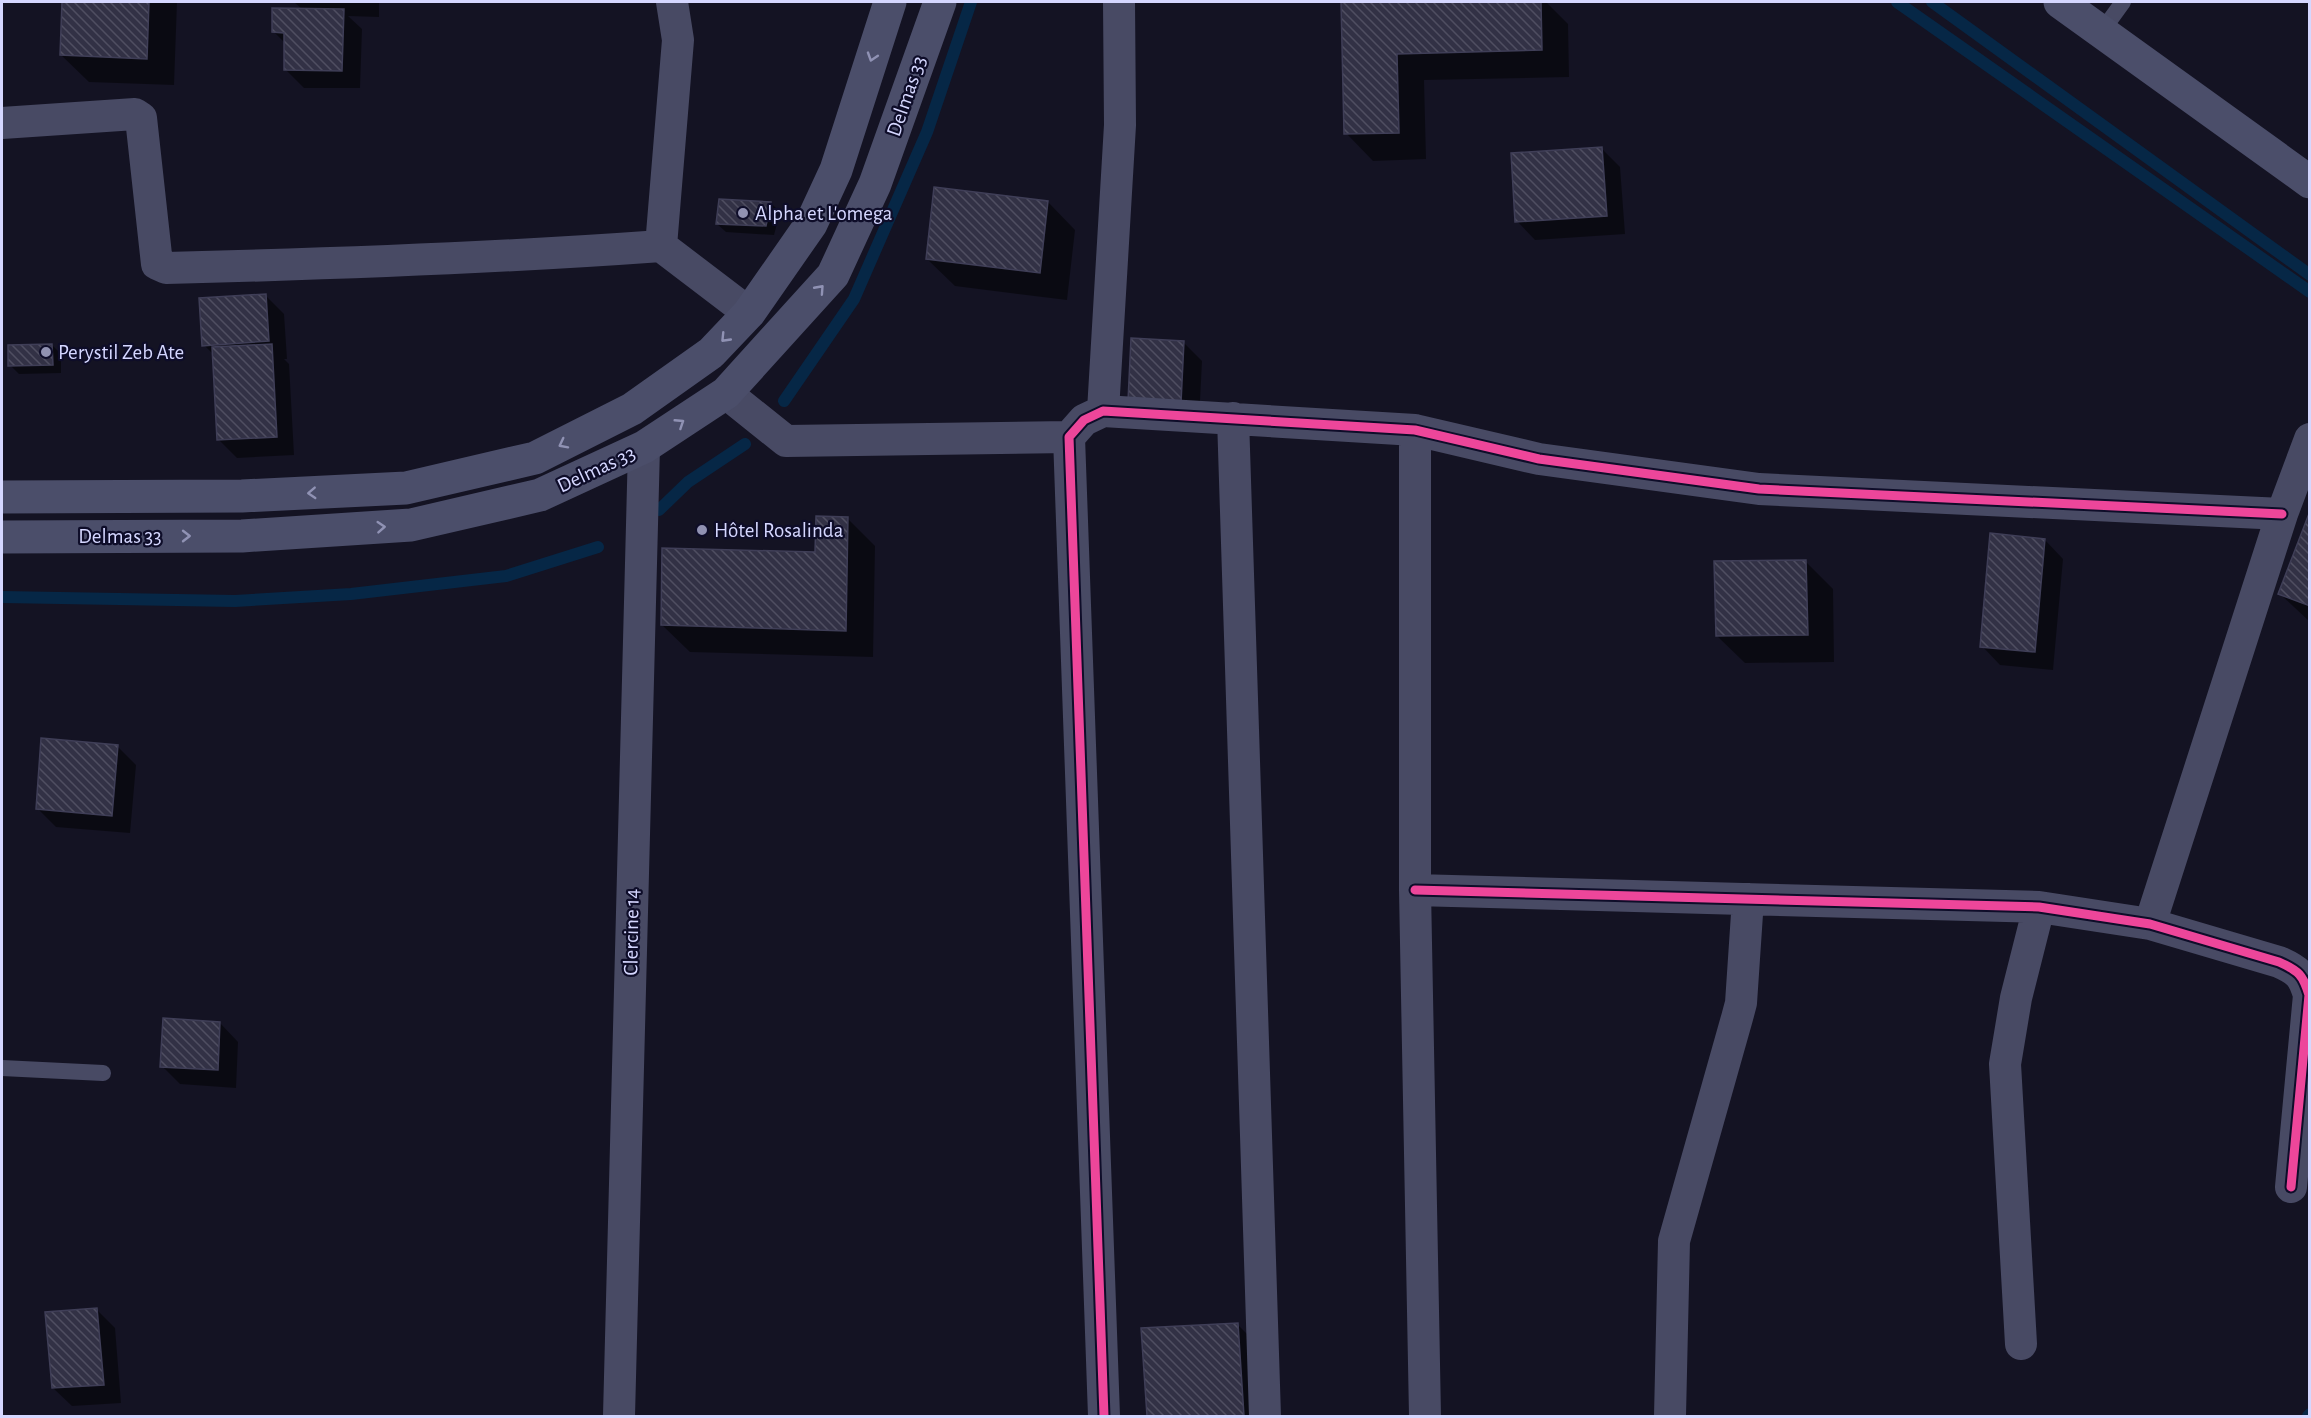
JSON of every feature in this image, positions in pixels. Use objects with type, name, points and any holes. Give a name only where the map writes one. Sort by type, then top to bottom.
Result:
[{"type":"main road","name":"Delmas 33","points":[[2,497],[242,496],[406,488],[535,458],[632,409],[711,353],[749,314],[811,224],[836,170],[890,2]]},
{"type":"main road","name":"Delmas 33","points":[[2,537],[242,536],[411,525],[540,495],[644,447],[726,393],[833,275],[875,184],[940,2]]},
{"type":"main road","points":[[2060,2],[2310,182]]},
{"type":"street","points":[[661,246],[678,40],[672,2]]},
{"type":"street","points":[[1103,411],[1120,125],[1119,2]]},
{"type":"street","points":[[2,123],[135,114],[141,118],[157,264],[166,268],[522,256],[661,246],[749,314]]},
{"type":"street","points":[[726,393],[786,441],[1069,437]]},
{"type":"street","points":[[1104,1416],[1069,437],[1084,420],[1103,411],[1415,430],[1539,459],[1759,489],[2282,514]]},
{"type":"street","points":[[1233,418],[1265,1416]]},
{"type":"street","points":[[1415,430],[1416,890],[1425,1416]]},
{"type":"street","points":[[2150,924],[2282,514],[2310,439]]},
{"type":"street","name":"Clercine 14","points":[[619,1416],[644,447]]},
{"type":"street","points":[[1416,890],[2039,907],[2150,924],[2279,962],[2295,969],[2304,979],[2309,995],[2291,1187]]},
{"type":"street","points":[[1670,1416],[1674,1241],[1739,1011],[1748,899]]},
{"type":"street","points":[[2022,1344],[2005,1064],[2016,998],[2039,907]]},
{"type":"lane","points":[[2102,31],[2122,2]]},
{"type":"lane","points":[[2,1068],[103,1073]]},
{"type":"building","points":[[62,2],[149,2],[147,59],[60,55]]},
{"type":"building","points":[[1341,2],[1541,2],[1542,50],[1397,54],[1399,133],[1344,134]]},
{"type":"building","points":[[272,8],[344,9],[342,71],[284,70],[284,33],[272,32]]},
{"type":"building","points":[[1602,147],[1607,216],[1515,222],[1511,153]]},
{"type":"building","points":[[934,187],[1048,201],[1040,273],[926,259]]},
{"type":"building","name":"Alpha et L'omega","points":[[719,199],[771,202],[766,226],[716,224]]},
{"type":"building","points":[[266,294],[269,341],[202,346],[199,298]]},
{"type":"building","points":[[1131,338],[1184,341],[1181,403],[1128,401]]},
{"type":"building","points":[[52,344],[53,365],[8,366],[8,345]]},
{"type":"building","points":[[272,344],[277,437],[217,440],[212,347]]},
{"type":"building","points":[[2310,511],[2310,606],[2278,594]]},
{"type":"building","points":[[816,516],[848,517],[846,631],[661,625],[662,548],[815,552]]},
{"type":"building","points":[[1990,533],[2045,539],[2035,652],[1980,647]]},
{"type":"building","points":[[1806,560],[1808,635],[1716,636],[1714,561]]},
{"type":"building","points":[[41,738],[118,745],[112,816],[36,809]]},
{"type":"building","points":[[163,1018],[220,1022],[218,1070],[160,1067]]},
{"type":"building","points":[[97,1308],[104,1385],[52,1388],[45,1312]]},
{"type":"building","points":[[1238,1323],[1244,1416],[1147,1416],[1141,1328]]},
{"type":"waterway","points":[[784,401],[854,299],[927,132],[971,2]]},
{"type":"waterway","points":[[1897,2],[2310,292]]},
{"type":"waterway","points":[[1932,2],[2310,275]]},
{"type":"waterway","points":[[659,510],[688,482],[745,444]]},
{"type":"waterway","points":[[2,597],[235,601],[351,594],[506,576],[598,547]]},
{"type":"cycle path","points":[[1104,1416],[1069,437],[1084,420],[1103,411],[1415,430],[1539,459],[1759,489],[2282,514]]},
{"type":"cycle path","points":[[1415,890],[2039,907],[2150,924],[2279,962],[2299,974],[2309,995],[2291,1187]]},
{"type":"place","name":"Alpha et L'omega","points":[[743,213]]},
{"type":"place","name":"Perystil Zeb Ate","points":[[46,352]]},
{"type":"place","name":"Hôtel Rosalinda","points":[[702,530]]}]
